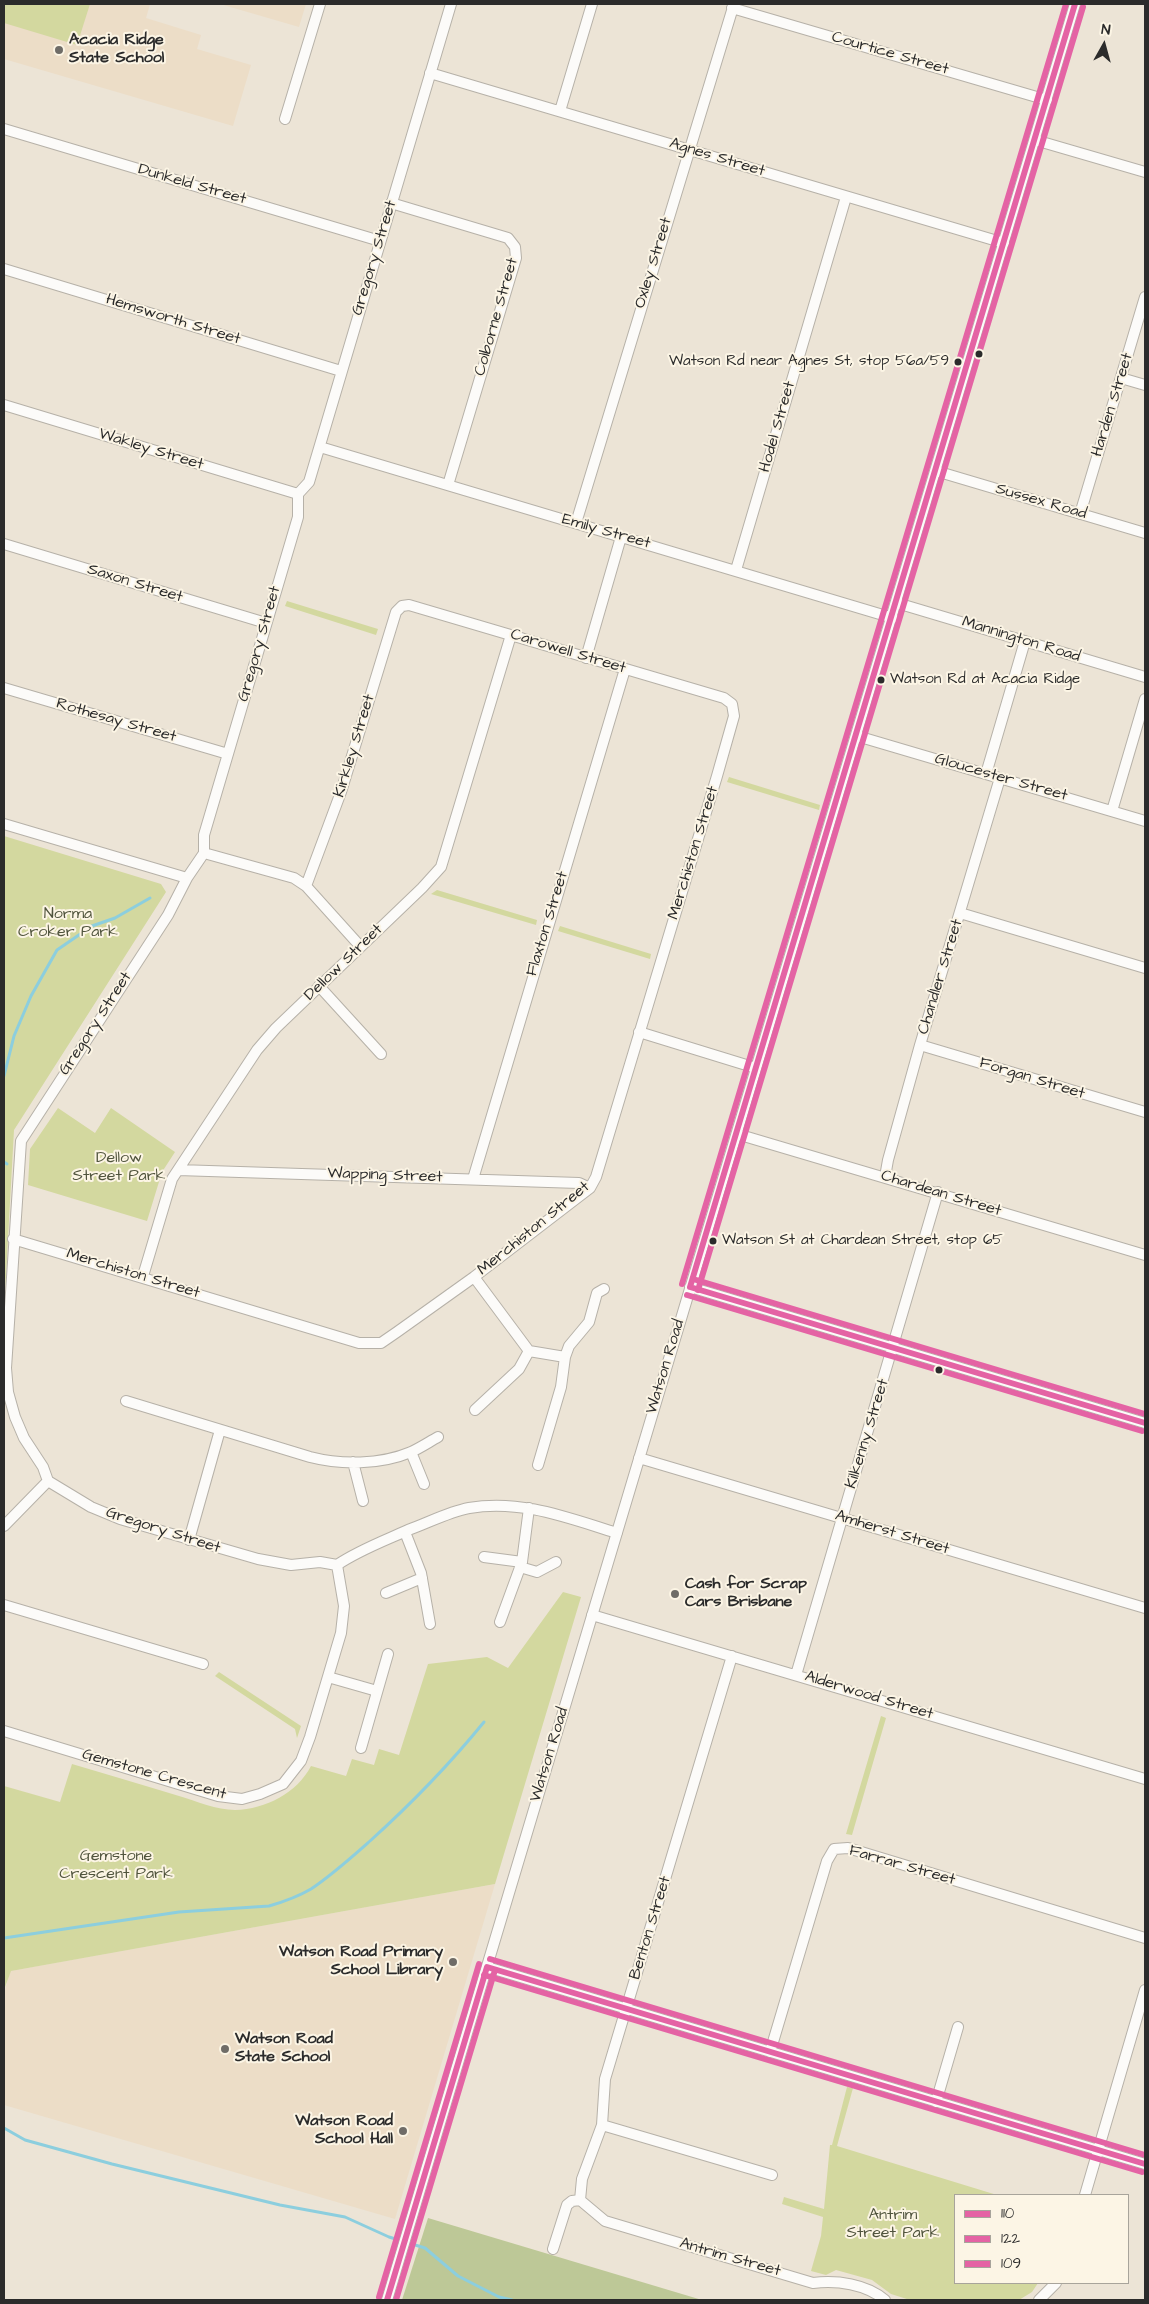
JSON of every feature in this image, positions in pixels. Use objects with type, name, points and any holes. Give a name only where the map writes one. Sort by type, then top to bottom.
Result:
[{"type":"street","points":[[285,120],[320,4]]},
{"type":"street","name":"Gregory Street","points":[[337,1565],[320,1562],[291,1565],[258,1560],[189,1540],[120,1519],[91,1507],[48,1481],[43,1467],[24,1438],[14,1417],[8,1392],[6,1368],[13,1239],[21,1141],[168,915],[187,878],[204,852],[204,835],[298,518],[298,494],[309,482],[320,447],[451,4]]},
{"type":"street","points":[[560,111],[592,4]]},
{"type":"street","name":"Watson Road","points":[[387,2300],[690,1286],[893,618],[1075,4]]},
{"type":"street","name":"Courtice Street","points":[[733,6],[1047,100]]},
{"type":"street","name":"Oxley Street","points":[[576,523],[733,6]]},
{"type":"street","name":"Agnes Street","points":[[430,74],[1004,243]]},
{"type":"street","name":"Dunkeld Street","points":[[4,129],[380,241]]},
{"type":"street","points":[[1035,140],[1145,172]]},
{"type":"street","name":"Hodel Street","points":[[736,570],[846,197]]},
{"type":"street","name":"Colborne Street","points":[[392,203],[508,238],[515,247],[516,258],[448,485]]},
{"type":"street","name":"Hemsworth Street","points":[[4,269],[341,371]]},
{"type":"street","name":"Harden Street","points":[[1080,514],[1145,296]]},
{"type":"street","points":[[1121,378],[1145,385]]},
{"type":"street","name":"Wakley Street","points":[[4,405],[298,494]]},
{"type":"street","name":"Emily Street","points":[[320,447],[893,618]]},
{"type":"street","name":"Sussex Road","points":[[936,471],[1145,533]]},
{"type":"street","points":[[586,658],[622,537]]},
{"type":"street","name":"Saxon Street","points":[[4,544],[266,623]]},
{"type":"street","name":"Mannington Road","points":[[897,603],[1145,677]]},
{"type":"street","name":"Carowell Street","points":[[402,606],[409,605],[724,698],[732,704]]},
{"type":"street","name":"Kirkley Street","points":[[306,886],[341,792],[396,612],[402,606]]},
{"type":"street","name":"Dellow Street","points":[[143,1276],[172,1179],[257,1050],[276,1028],[422,888],[441,867],[511,635]]},
{"type":"street","points":[[986,774],[1024,641]]},
{"type":"street","name":"Flaxton Street","points":[[473,1179],[625,669]]},
{"type":"street","name":"Rothesay Street","points":[[4,688],[228,754]]},
{"type":"street","points":[[1112,811],[1145,698]]},
{"type":"street","name":"Merchiston Street","points":[[13,1239],[143,1276],[359,1343],[381,1343],[474,1277],[590,1188],[596,1177],[732,725],[734,716],[732,704]]},
{"type":"street","name":"Gloucester Street","points":[[857,736],[1145,821]]},
{"type":"street","name":"Chandler Street","points":[[885,1177],[920,1045],[1000,778]]},
{"type":"street","points":[[4,824],[187,878]]},
{"type":"street","points":[[204,852],[294,878],[306,886],[360,946]]},
{"type":"street","points":[[960,913],[1145,968]]},
{"type":"street","points":[[319,986],[381,1054]]},
{"type":"street","points":[[639,1032],[756,1068]]},
{"type":"street","name":"Forgan Street","points":[[920,1045],[1145,1112]]},
{"type":"street","name":"Chardean Street","points":[[737,1134],[938,1192],[1145,1255]]},
{"type":"street","name":"Wapping Street","points":[[178,1170],[579,1182],[590,1188]]},
{"type":"street","name":"Kilkenny Street","points":[[796,1674],[894,1348],[938,1192]]},
{"type":"street","points":[[474,1277],[529,1351],[565,1357]]},
{"type":"street","points":[[690,1286],[1145,1423]]},
{"type":"street","points":[[538,1465],[561,1387],[565,1357],[569,1346],[589,1322],[597,1293],[604,1289]]},
{"type":"street","points":[[475,1410],[519,1369],[529,1351]]},
{"type":"street","points":[[126,1401],[310,1457],[339,1463],[389,1458],[410,1452],[438,1437]]},
{"type":"street","points":[[189,1540],[220,1430]]},
{"type":"street","points":[[410,1452],[424,1484]]},
{"type":"street","name":"Amherst Street","points":[[639,1458],[1145,1608]]},
{"type":"street","points":[[353,1462],[363,1501]]},
{"type":"street","points":[[4,1526],[48,1481]]},
{"type":"street","points":[[337,1565],[354,1554],[467,1508],[500,1505],[529,1508],[617,1533]]},
{"type":"street","points":[[500,1622],[521,1565],[529,1508]]},
{"type":"street","points":[[405,1532],[422,1578],[430,1624]]},
{"type":"street","points":[[484,1556],[521,1565],[537,1572],[556,1562]]},
{"type":"street","name":"Gemstone Crescent","points":[[4,1731],[218,1796],[242,1798],[284,1784],[301,1761],[341,1633],[344,1606],[337,1565]]},
{"type":"street","points":[[386,1593],[422,1578]]},
{"type":"street","points":[[4,1605],[204,1664]]},
{"type":"street","name":"Alderwood Street","points":[[592,1615],[1145,1779]]},
{"type":"street","points":[[361,1748],[388,1654]]},
{"type":"street","name":"Benton Street","points":[[580,2200],[582,2179],[602,2124],[604,2079],[732,1656]]},
{"type":"street","points":[[328,1677],[377,1691]]},
{"type":"street","name":"Farrar Street","points":[[770,2052],[827,1861],[834,1849],[848,1848],[1145,1938]]},
{"type":"street","points":[[487,1967],[1145,2164]]},
{"type":"street","points":[[1085,2194],[1145,1990]]},
{"type":"street","points":[[936,2102],[958,2026]]},
{"type":"street","points":[[602,2124],[772,2175]]},
{"type":"street","points":[[554,2249],[567,2205],[572,2201],[580,2200]]},
{"type":"street","name":"Antrim Street","points":[[580,2200],[605,2221],[813,2282],[834,2281],[871,2291],[885,2300]]},
{"type":"street","points":[[1039,2300],[1055,2284]]},
{"type":"shaded area","points":[[4,4],[150,4],[146,18],[201,35],[197,49],[251,65],[233,126],[4,59]]},
{"type":"shaded area","points":[[220,4],[306,4],[299,27]]},
{"type":"shaded area","name":"Watson Road State School","points":[[495,1884],[395,2219],[4,2105],[4,1994],[10,1971]]},
{"type":"green space","points":[[4,4],[90,4],[77,45],[4,23]]},
{"type":"green space","points":[[287,601],[378,629],[376,635],[285,606]]},
{"type":"green space","points":[[729,777],[820,805],[819,810],[727,782]]},
{"type":"green space","name":"Norma Croker Park","points":[[4,836],[161,884],[166,892],[14,1130],[4,1311]]},
{"type":"green space","points":[[437,890],[537,920],[536,925],[431,894]]},
{"type":"green space","points":[[560,926],[651,954],[650,959],[558,931]]},
{"type":"green space","name":"Dellow Street Park","points":[[58,1108],[95,1133],[111,1108],[175,1152],[162,1172],[147,1221],[28,1185],[30,1149]]},
{"type":"green space","name":"Gemstone Crescent Park","points":[[563,1592],[581,1597],[495,1884],[11,1971],[4,1990],[4,1786],[60,1802],[72,1764],[221,1809],[247,1809],[269,1803],[289,1792],[305,1776],[311,1766],[346,1776],[352,1759],[374,1765],[379,1749],[399,1755],[428,1664],[487,1657],[508,1668]]},
{"type":"green space","points":[[219,1672],[301,1726],[297,1738],[295,1729],[215,1676]]},
{"type":"green space","points":[[881,1716],[886,1718],[852,1835],[846,1834]]},
{"type":"green space","name":"Antrim Street Park","points":[[847,2087],[853,2088],[837,2146],[994,2194],[954,2194],[954,2284],[1037,2284],[1032,2292],[1019,2300],[910,2300],[891,2294],[872,2280],[836,2270],[826,2275],[811,2271],[821,2236],[823,2217],[782,2204],[784,2197],[824,2209],[830,2145],[832,2145]]},
{"type":"green space","points":[[428,2218],[702,2300],[402,2300]]},
{"type":"waterway","points":[[4,1076],[14,1036],[31,996],[57,950],[92,926],[115,918],[150,898]]},
{"type":"waterway","points":[[4,1938],[179,1912],[269,1906],[285,1901],[311,1889],[349,1860],[415,1798],[484,1722]]},
{"type":"waterway","points":[[4,2128],[25,2140],[112,2164],[280,2205],[345,2217],[389,2237],[425,2248],[458,2276],[499,2297],[512,2300]]},
{"type":"transit line","name":"109","points":[[682,1284],[1066,4]]},
{"type":"transit line","name":"110","points":[[690,1287],[1075,4]]},
{"type":"transit line","name":"122","points":[[698,1290],[1083,7]]},
{"type":"transit line","name":"109","points":[[693,1279],[1145,1414]]},
{"type":"transit line","name":"110","points":[[690,1287],[1145,1423]]},
{"type":"transit line","name":"122","points":[[687,1295],[1142,1431]]},
{"type":"transit line","name":"109","points":[[490,1959],[1145,2155]]},
{"type":"transit line","name":"109","points":[[379,2297],[479,1964]]},
{"type":"transit line","name":"110","points":[[487,1967],[1145,2164]]},
{"type":"transit line","name":"110","points":[[387,2300],[487,1967]]},
{"type":"transit line","name":"122","points":[[396,2300],[495,1970]]},
{"type":"transit line","name":"122","points":[[484,1975],[1142,2172]]},
{"type":"place","name":"Acacia Ridge State School","points":[[59,50]]},
{"type":"place","name":"Watson Rd near Agnes St, stop 56a/59","points":[[958,362]]},
{"type":"place","name":"Watson Rd at Acacia Ridge","points":[[881,680]]},
{"type":"place","name":"Watson St at Chardean Street, stop 65","points":[[713,1241]]},
{"type":"place","name":"Cash for Scrap Cars Brisbane","points":[[675,1594]]},
{"type":"place","name":"Watson Road Primary School Library","points":[[453,1962]]},
{"type":"place","name":"Watson Road State School","points":[[225,2049]]},
{"type":"place","name":"Watson Road School Hall","points":[[403,2131]]}]
